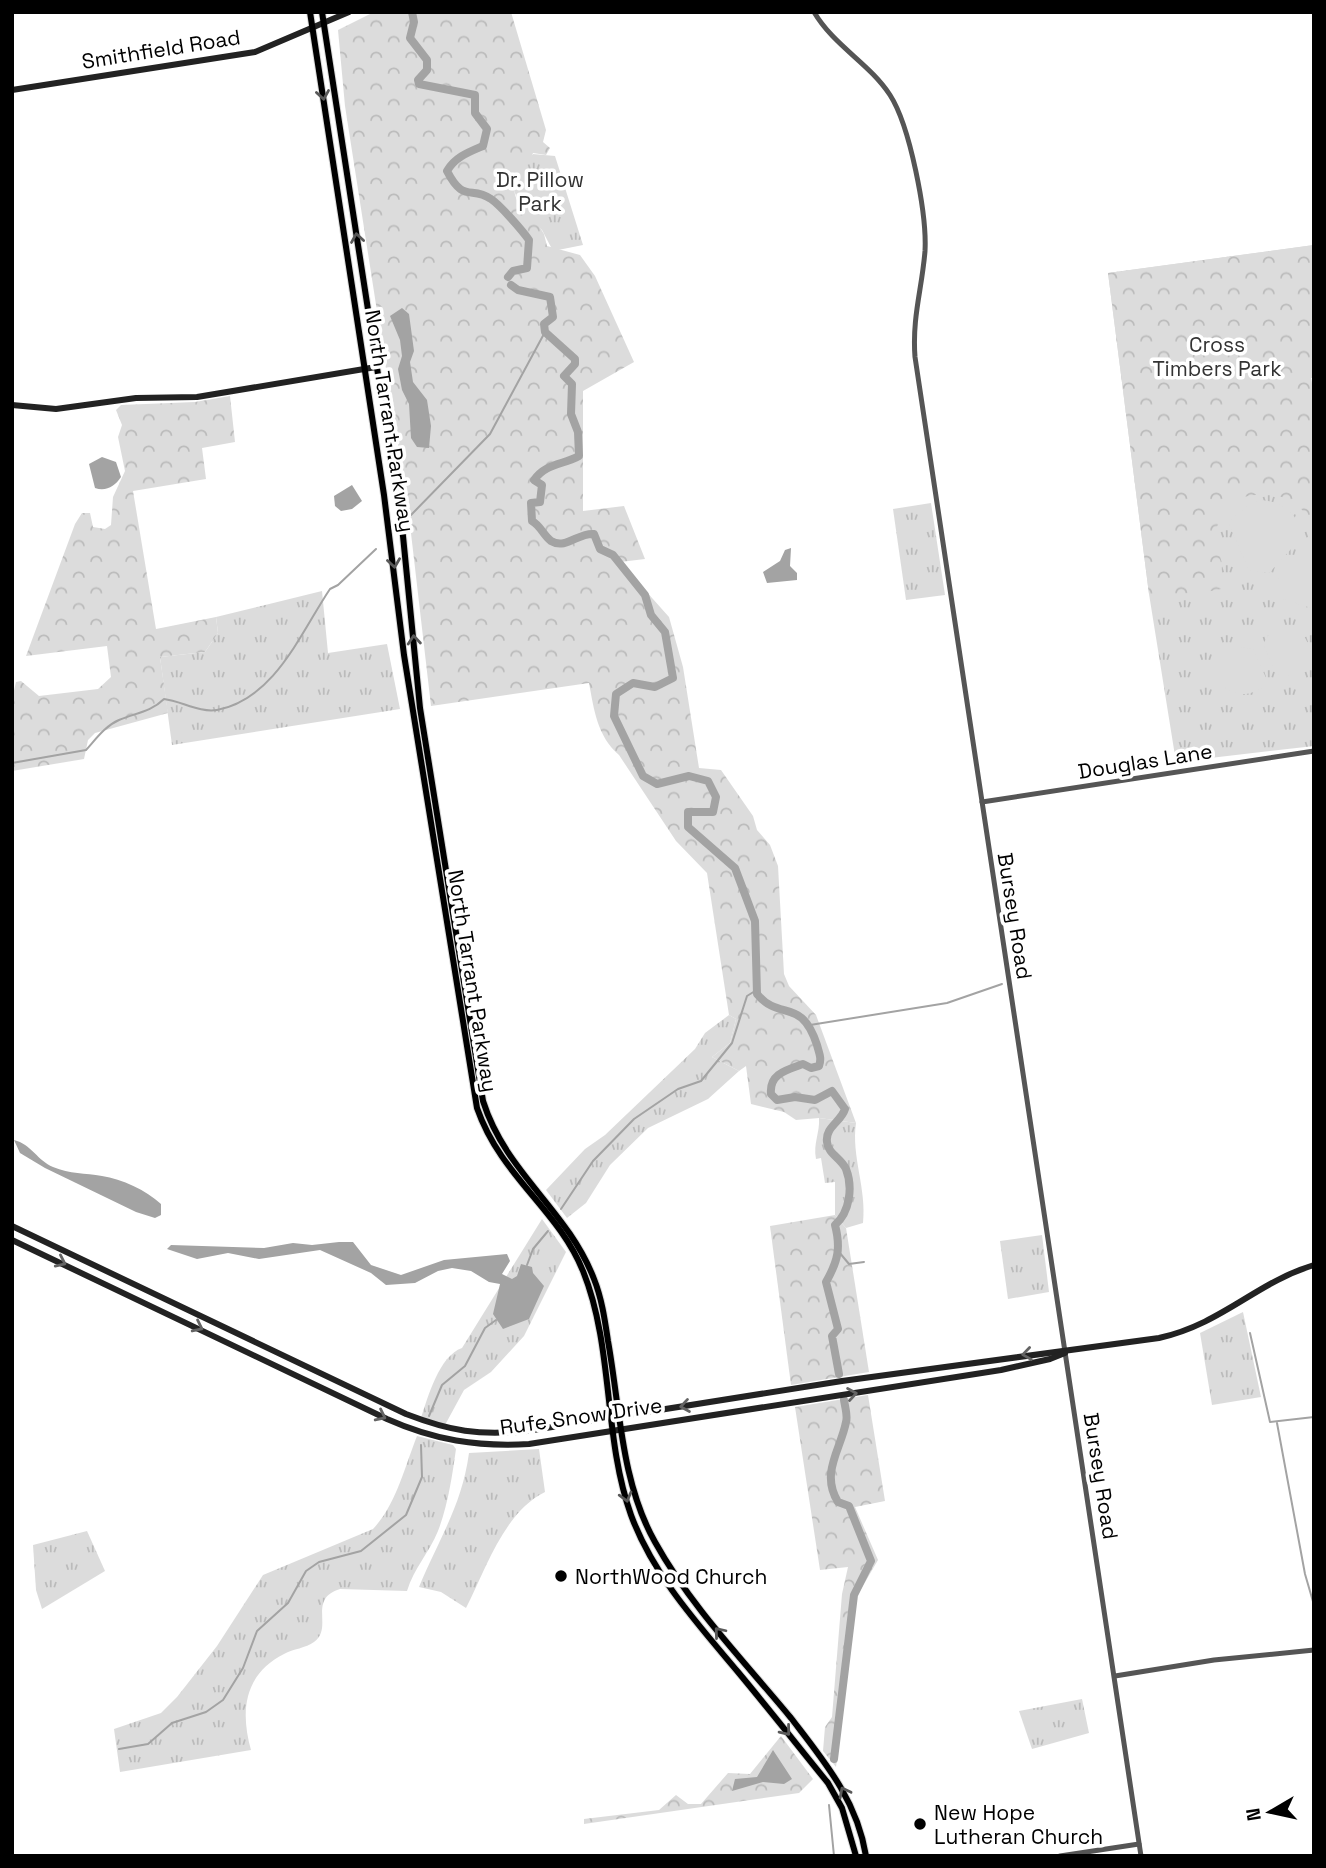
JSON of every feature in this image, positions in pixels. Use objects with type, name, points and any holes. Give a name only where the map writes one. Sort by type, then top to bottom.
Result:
[{"type":"main road","name":"North Tarrant Parkway","points":[[310,12],[365,369],[404,655],[473,1095],[482,1123],[501,1160],[561,1233],[579,1263],[592,1297],[613,1430],[631,1514],[648,1553],[670,1587],[828,1783],[842,1808],[856,1856]]},
{"type":"main road","name":"North Tarrant Parkway","points":[[322,12],[403,536],[420,708],[483,1101],[492,1127],[509,1159],[564,1224],[584,1257],[600,1299],[629,1476],[649,1531],[679,1581],[839,1782],[860,1826],[866,1856]]},
{"type":"main road","name":"Smithfield Road","points":[[12,90],[255,52],[349,12]]},
{"type":"main road","points":[[349,268],[362,266]]},
{"type":"main road","points":[[12,405],[56,409],[136,398],[197,397],[376,367]]},
{"type":"main road","name":"Rufe Snow Drive","points":[[12,1226],[406,1414],[464,1433],[527,1431],[1049,1351],[1066,1352],[1158,1338],[1191,1329],[1216,1318],[1275,1281],[1314,1265]]},
{"type":"main road","name":"Rufe Snow Drive","points":[[12,1240],[401,1426],[462,1444],[529,1444],[963,1376],[1050,1359],[1066,1352]]},
{"type":"main road","points":[[264,1359],[269,1349]]},
{"type":"main road","points":[[602,1353],[610,1352]]},
{"type":"main road","points":[[961,1364],[963,1376]]},
{"type":"main road","points":[[782,1391],[784,1404]]},
{"type":"main road","points":[[711,1402],[713,1415]]},
{"type":"main road","points":[[670,1587],[679,1581]]},
{"type":"street","name":"Bursey Road","points":[[814,12],[835,41],[886,89],[908,136],[925,238],[914,314],[915,357],[1141,1856]]},
{"type":"street","name":"Douglas Lane","points":[[982,802],[1314,751]]},
{"type":"street","points":[[1115,1676],[1214,1660],[1314,1650]]},
{"type":"street","points":[[1060,1856],[1139,1844]]},
{"type":"green space","points":[[374,12],[511,12],[546,130],[543,142],[550,148],[546,155],[533,153],[516,180],[515,193],[518,202],[524,213],[532,215],[544,234],[547,246],[580,255],[595,276],[634,362],[583,391],[583,511],[624,506],[645,559],[620,562],[669,617],[683,667],[699,768],[721,770],[753,816],[757,830],[770,845],[778,866],[784,974],[789,986],[816,1015],[856,1123],[819,1118],[796,1120],[784,1112],[751,1104],[746,1066],[739,1071],[712,1057],[730,1043],[736,1019],[729,1015],[707,873],[676,841],[601,731],[589,683],[431,706],[409,516],[345,106],[338,30]]},
{"type":"green space","name":"Dr. Pillow Park","points":[[533,154],[555,156],[583,245],[553,251],[542,230],[523,213],[513,188],[519,171]]},
{"type":"green space","name":"Cross Timbers Park","points":[[1314,245],[1314,377],[1311,378],[1314,398],[1314,746],[1176,762],[1149,594],[1108,273]]},
{"type":"green space","name":"Cross Timbers Park","points":[[1314,245],[1314,377],[1311,378],[1314,398],[1314,543],[1309,536],[1304,513],[1290,500],[1269,495],[1246,496],[1229,505],[1213,534],[1222,563],[1221,589],[1201,593],[1149,594],[1108,273]]},
{"type":"green space","points":[[230,396],[235,442],[202,448],[206,479],[133,491],[156,629],[216,617],[218,633],[205,652],[160,657],[168,713],[95,733],[88,740],[84,759],[12,771],[12,699],[16,682],[21,681],[39,696],[98,689],[111,677],[107,646],[26,656],[75,524],[82,513],[90,513],[93,527],[105,529],[111,525],[113,497],[125,471],[118,437],[122,425],[116,410],[121,405],[195,402]]},
{"type":"green space","points":[[1261,500],[1277,503],[1288,510],[1304,535],[1269,573],[1249,570],[1228,522],[1250,504]]},
{"type":"green space","points":[[931,503],[945,595],[906,600],[893,509]]},
{"type":"green space","points":[[1300,551],[1314,552],[1314,609],[1280,598],[1275,583]]},
{"type":"green space","points":[[322,591],[328,653],[387,644],[400,709],[172,745],[160,657],[205,652],[218,633],[216,617]]},
{"type":"green space","points":[[1269,634],[1303,634],[1311,649],[1308,663],[1291,676],[1276,674],[1263,644]]},
{"type":"green space","points":[[1241,647],[1253,649],[1267,680],[1265,686],[1245,694],[1224,687],[1219,672]]},
{"type":"green space","points":[[729,1015],[736,1019],[730,1043],[712,1057],[739,1071],[708,1099],[648,1128],[610,1165],[586,1203],[567,1218],[546,1190],[585,1149],[605,1135],[695,1049],[705,1033]]},
{"type":"green space","points":[[819,1118],[856,1123],[863,1223],[846,1228],[835,1215],[835,1182],[825,1183],[821,1158],[816,1159]]},
{"type":"green space","points":[[835,1215],[846,1228],[869,1372],[791,1385],[770,1226]]},
{"type":"green space","points":[[542,1219],[566,1252],[524,1336],[491,1372],[464,1390],[445,1425],[421,1418],[441,1368],[454,1352],[462,1348]]},
{"type":"green space","points":[[1042,1235],[1049,1292],[1008,1299],[1000,1241]]},
{"type":"green space","points":[[1243,1312],[1261,1397],[1212,1405],[1200,1333]]},
{"type":"green space","points":[[868,1395],[885,1501],[855,1507],[878,1560],[857,1596],[836,1767],[823,1751],[825,1727],[832,1717],[842,1594],[848,1567],[820,1570],[795,1407]]},
{"type":"green space","points":[[417,1436],[453,1445],[456,1449],[441,1521],[407,1591],[340,1589],[330,1594],[323,1606],[320,1636],[311,1644],[288,1652],[271,1662],[253,1683],[246,1708],[251,1750],[120,1772],[114,1729],[161,1713],[177,1697],[217,1646],[263,1575],[373,1529],[394,1497]]},
{"type":"green space","points":[[539,1449],[545,1492],[531,1501],[507,1527],[466,1608],[441,1592],[419,1587],[455,1506],[469,1453]]},
{"type":"green space","points":[[87,1531],[105,1571],[42,1609],[36,1590],[33,1545]]},
{"type":"green space","points":[[1082,1699],[1089,1733],[1032,1749],[1019,1711]]},
{"type":"green space","points":[[781,1736],[813,1779],[799,1793],[584,1824],[584,1819],[659,1810],[676,1795],[688,1804],[701,1804],[728,1773],[750,1774]]},
{"type":"shaded area","points":[[402,308],[409,314],[414,351],[410,362],[413,382],[427,400],[431,426],[429,448],[417,447],[411,438],[409,404],[402,390],[398,369],[402,356],[400,340],[390,316]]},
{"type":"shaded area","points":[[102,457],[116,462],[121,477],[106,489],[95,488],[89,464]]},
{"type":"shaded area","points":[[352,485],[362,501],[352,509],[341,511],[335,506],[334,496]]},
{"type":"shaded area","points":[[791,548],[790,566],[797,573],[797,580],[767,583],[763,572],[780,561],[785,550]]},
{"type":"shaded area","points":[[14,1140],[25,1145],[53,1167],[110,1177],[133,1186],[161,1204],[161,1215],[155,1218],[136,1212],[45,1168],[20,1153]]},
{"type":"shaded area","points":[[353,1242],[371,1265],[401,1275],[444,1260],[507,1254],[510,1261],[502,1274],[512,1279],[517,1276],[521,1264],[532,1267],[533,1273],[544,1286],[529,1319],[503,1329],[493,1314],[500,1284],[489,1282],[471,1271],[452,1268],[438,1271],[415,1283],[386,1285],[371,1273],[320,1250],[259,1259],[228,1253],[197,1259],[167,1249],[171,1245],[264,1248],[293,1243],[312,1245]]},
{"type":"shaded area","points":[[773,1750],[792,1779],[784,1784],[763,1782],[732,1791],[735,1779],[757,1777]]},
{"type":"waterway","points":[[412,12],[414,22],[410,38],[427,60],[427,70],[418,80],[419,84],[475,95],[475,113],[487,129],[483,146],[458,159],[447,171],[463,191],[484,195],[495,202],[529,240],[527,268],[513,271],[508,277]]},
{"type":"waterway","points":[[511,285],[518,290],[550,297],[553,317],[544,324],[545,332],[575,359],[575,364],[564,376],[572,384],[571,414],[578,432],[579,456],[549,467],[534,480],[542,485],[540,502],[531,503],[532,521],[548,539],[557,543],[594,534],[600,549],[613,555],[645,595],[651,615],[665,632],[673,678],[655,687],[633,683],[616,694],[614,716],[643,776],[657,784],[689,776],[708,781],[716,797],[713,812],[688,812],[688,827],[735,868],[755,921],[757,994],[774,1007],[804,1020],[811,1030],[820,1056],[819,1066],[811,1068],[803,1064],[776,1077],[771,1094],[777,1100],[795,1097],[815,1100],[832,1091],[845,1109],[827,1137],[832,1153],[846,1169],[849,1184],[847,1206],[835,1225],[838,1241],[836,1261],[826,1282],[838,1329],[832,1336],[839,1374]]},
{"type":"waterway","points":[[411,515],[490,434],[545,332]]},
{"type":"waterway","points":[[12,763],[86,750],[114,723],[148,710],[164,699],[211,710],[237,703],[271,678],[297,643],[330,589],[338,585],[376,549]]},
{"type":"waterway","points":[[810,1025],[947,1003],[1002,984]]},
{"type":"waterway","points":[[561,1209],[593,1161],[634,1119],[678,1089],[701,1081],[732,1043],[747,996],[755,991]]},
{"type":"waterway","points":[[527,1265],[533,1249],[548,1231]]},
{"type":"waterway","points":[[839,1252],[849,1264],[864,1262]]},
{"type":"waterway","points":[[429,1416],[442,1385],[465,1366],[485,1328],[496,1320]]},
{"type":"waterway","points":[[1250,1333],[1270,1422],[1314,1417]]},
{"type":"waterway","points":[[834,1759],[854,1595],[871,1561],[849,1506],[838,1502],[831,1481],[833,1461],[847,1420],[844,1400]]},
{"type":"waterway","points":[[1277,1423],[1305,1574],[1314,1605]]},
{"type":"waterway","points":[[119,1749],[148,1744],[172,1723],[206,1712],[223,1700],[243,1668],[257,1631],[288,1603],[306,1571],[319,1562],[361,1551],[406,1515],[422,1477],[421,1445]]},
{"type":"waterway","points":[[829,1805],[834,1856]]},
{"type":"place","name":"NorthWood Church","points":[[561,1576]]},
{"type":"place","name":"New Hope Lutheran Church","points":[[920,1824]]}]
